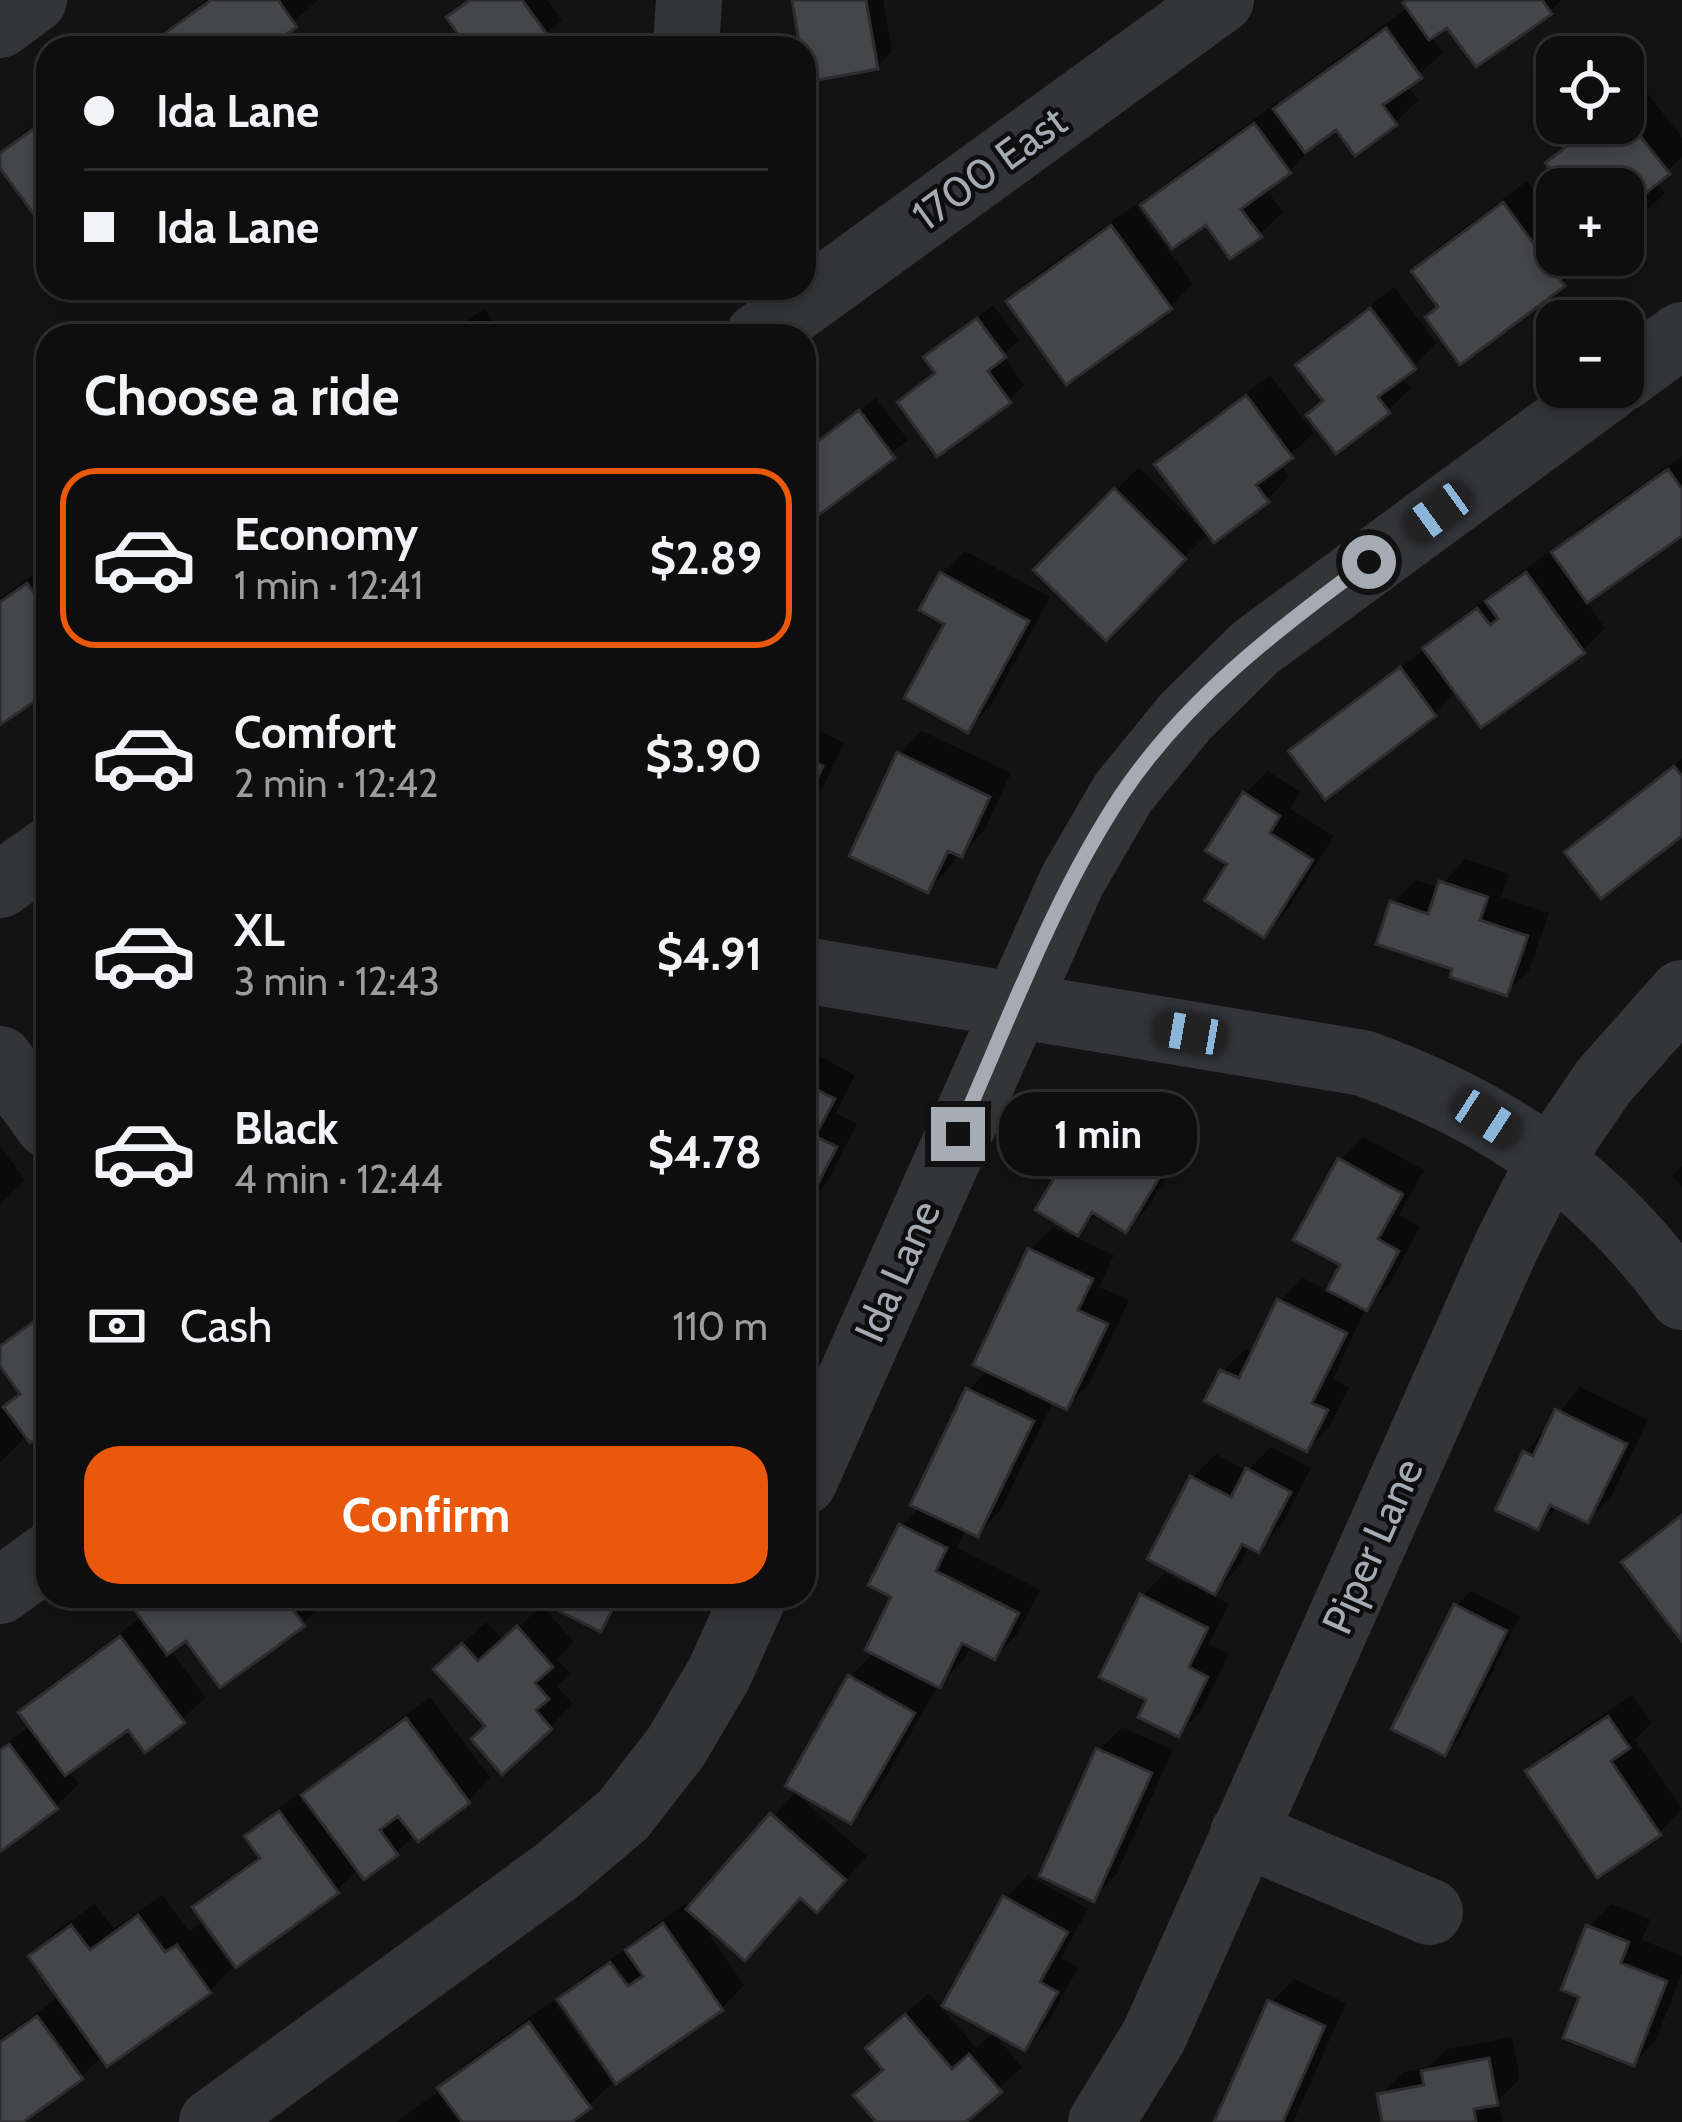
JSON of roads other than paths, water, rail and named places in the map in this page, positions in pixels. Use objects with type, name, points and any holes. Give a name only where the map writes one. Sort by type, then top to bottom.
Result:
[{"type":"street","points":[[0,25],[34,0]]},
{"type":"street","points":[[687,36],[689,0]]},
{"type":"street","name":"1700 East","points":[[816,286],[1221,0]]},
{"type":"street","points":[[1644,363],[1682,335]]},
{"type":"street","name":"Ida Lane","points":[[816,1455],[1072,880],[1123,793],[1185,717],[1255,648],[1581,408]]},
{"type":"street","points":[[0,885],[36,859]]},
{"type":"street","points":[[816,972],[1363,1064],[1426,1086],[1550,1160],[1608,1206],[1682,1297]]},
{"type":"street","name":"Piper Lane","points":[[1101,2122],[1154,2036],[1496,1268],[1550,1160],[1604,1081],[1682,993]]},
{"type":"street","points":[[0,1060],[36,1109]]},
{"type":"street","points":[[0,1591],[36,1565]]},
{"type":"street","points":[[212,2122],[558,1870],[623,1815],[676,1747],[719,1675],[749,1608]]},
{"type":"street","points":[[1243,1833],[1430,1912]]}]
